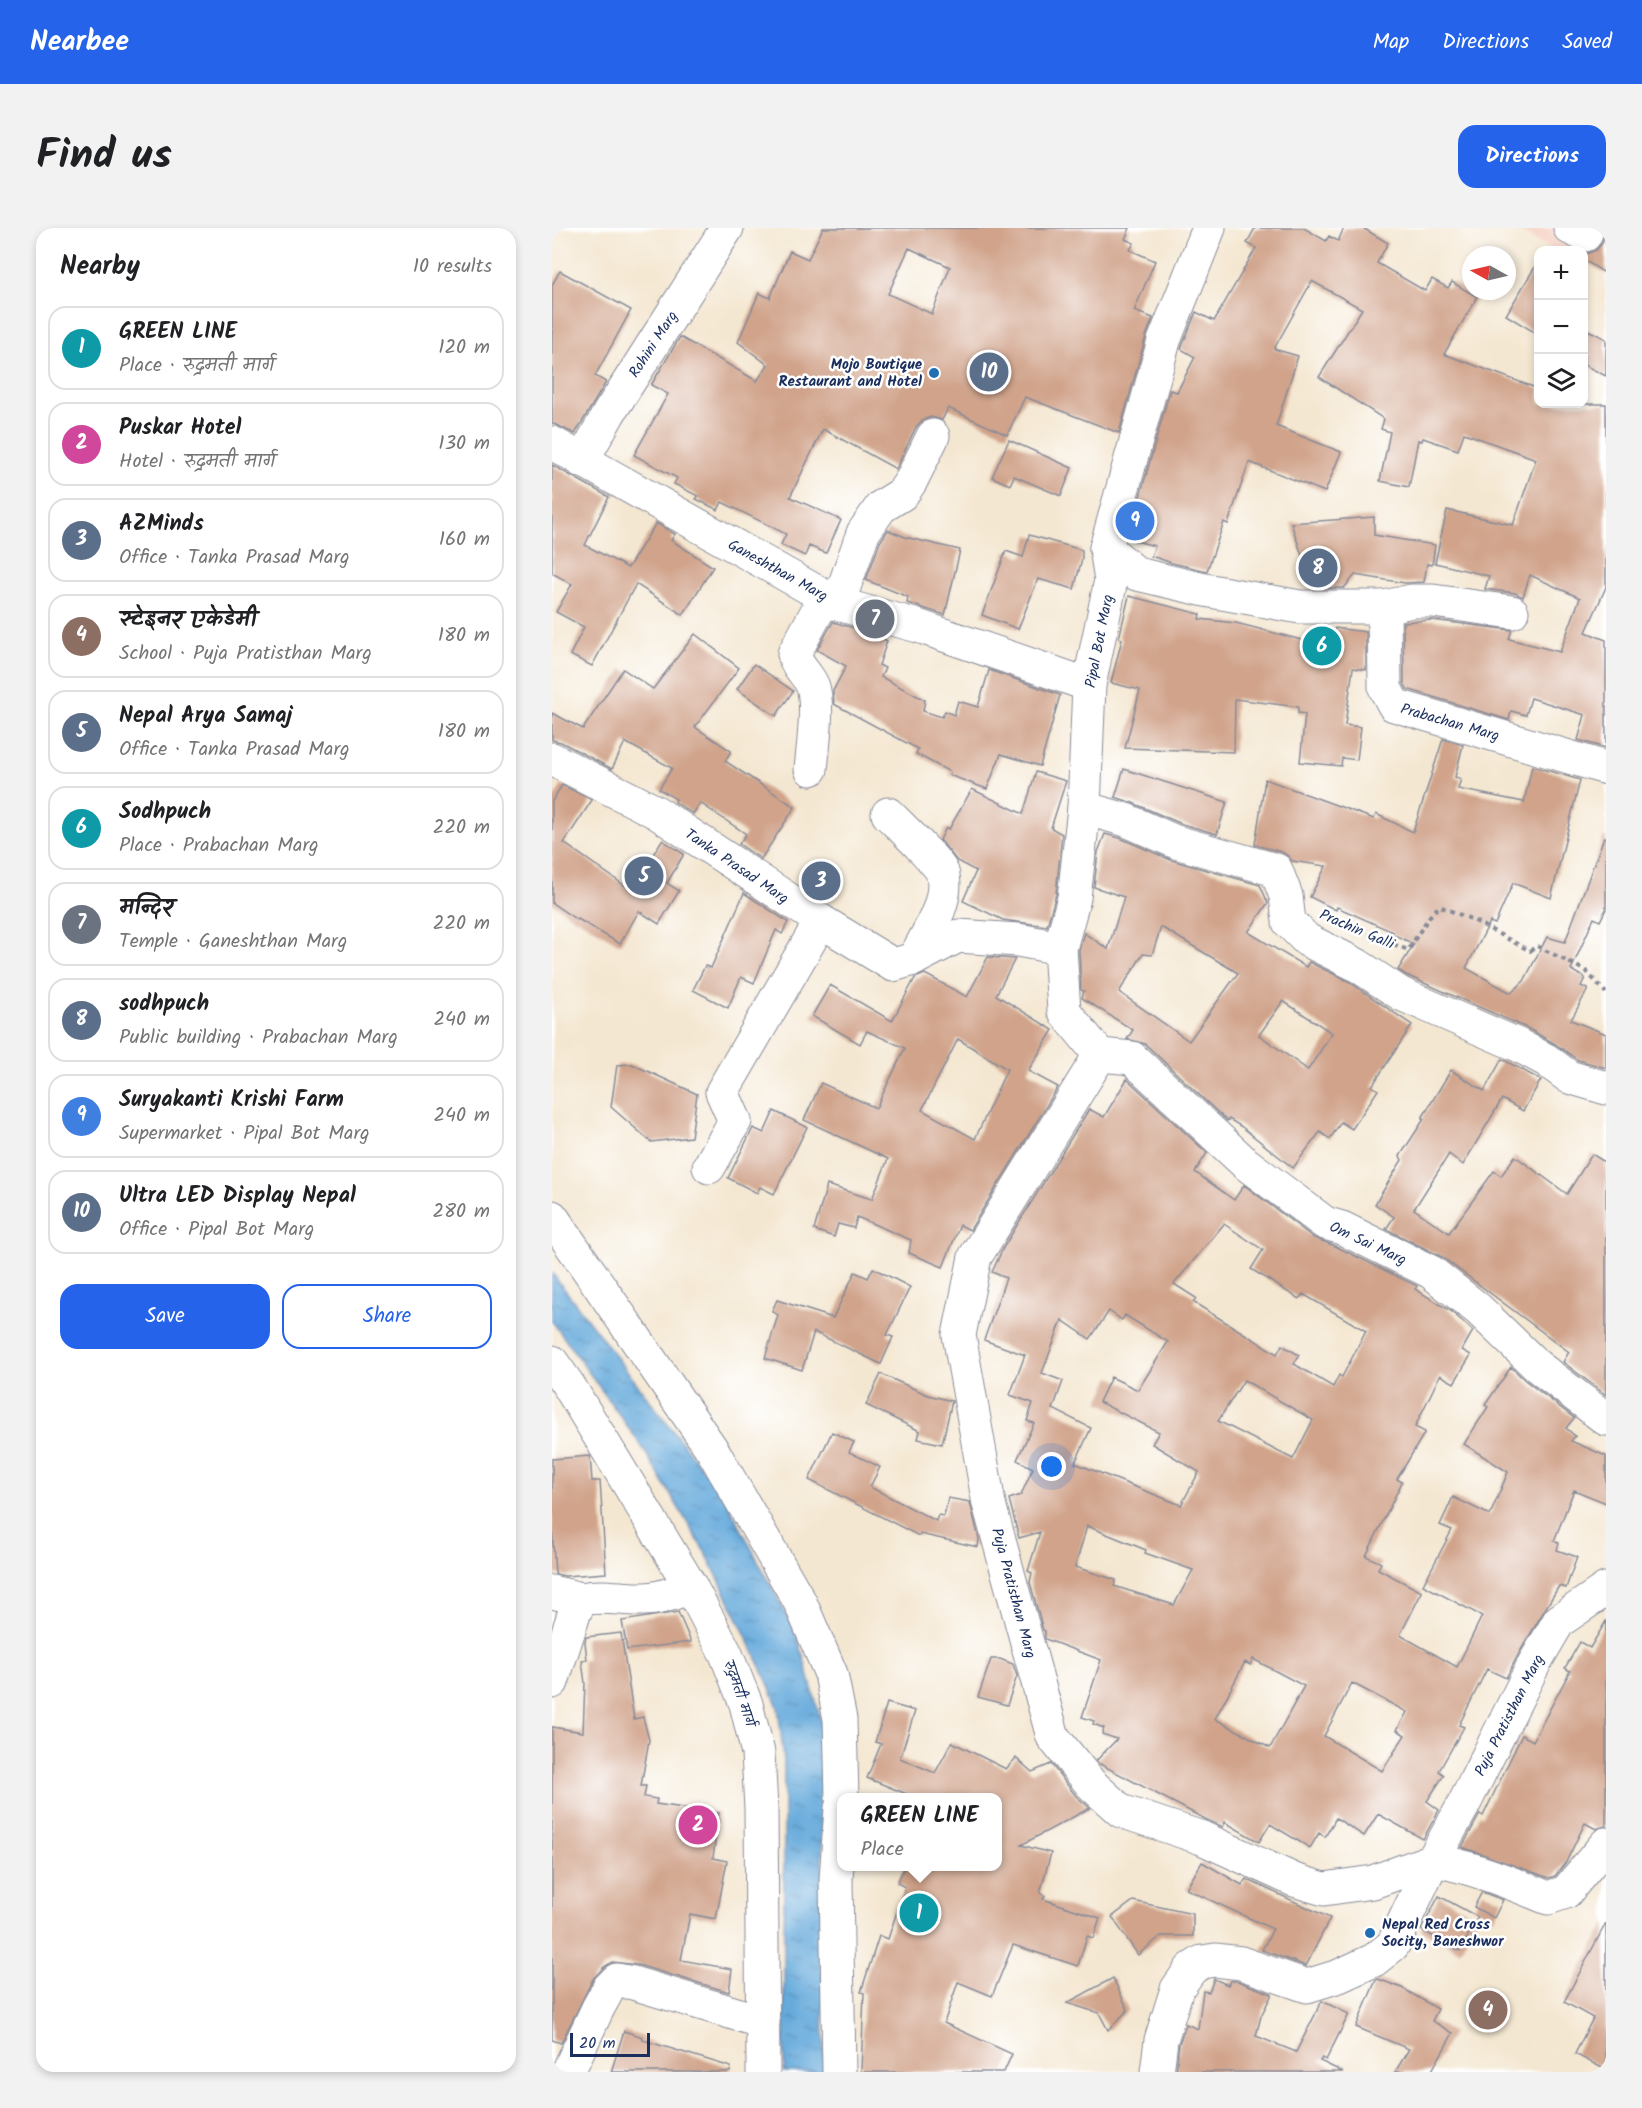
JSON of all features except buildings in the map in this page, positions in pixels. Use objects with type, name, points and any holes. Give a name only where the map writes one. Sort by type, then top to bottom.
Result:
[{"type":"street","name":"Rohini Marg","points":[[582,461],[609,413],[727,228]]},
{"type":"street","name":"Pipal Bot Marg","points":[[1100,1055],[1064,1011],[1060,948],[1074,898],[1084,808],[1089,685],[1111,580],[1106,548],[1164,342],[1209,228]]},
{"type":"street","points":[[1570,228],[1585,235],[1588,228]]},
{"type":"street","points":[[812,769],[815,725],[814,688],[803,669],[795,662],[794,654],[832,600],[863,533],[881,507],[902,494],[912,481],[933,436]]},
{"type":"street","name":"Ganeshthan Marg","points":[[552,444],[832,600],[918,626],[1089,685]]},
{"type":"street","points":[[1106,548],[1137,574],[1205,590],[1300,607],[1384,607],[1412,601],[1512,612]]},
{"type":"street","name":"Prabachan Marg","points":[[1384,607],[1385,688],[1394,705],[1606,768]]},
{"type":"street","name":"Tanka Prasad Marg","points":[[552,759],[656,812],[820,921],[893,965],[914,959],[958,936],[1018,940],[1060,948]]},
{"type":"street","points":[[1084,808],[1126,820],[1176,842],[1276,870],[1286,896],[1289,922],[1307,940],[1356,965],[1401,994],[1518,1045],[1546,1060],[1569,1077],[1606,1088]]},
{"type":"street","points":[[888,814],[942,871],[944,886],[941,906],[914,959]]},
{"type":"street","points":[[709,1167],[735,1121],[722,1092],[820,921]]},
{"type":"street","name":"Om Sai Marg","points":[[1100,1055],[1132,1058],[1245,1163],[1325,1223],[1342,1228],[1431,1272],[1478,1309],[1537,1366],[1606,1419]]},
{"type":"street","name":"Puja Pratisthan Marg","points":[[1100,1055],[975,1257],[959,1335],[989,1504],[1053,1737],[1091,1784],[1121,1811],[1219,1844],[1294,1880],[1324,1889],[1373,1882],[1433,1860]]},
{"type":"street","points":[[552,1217],[712,1451],[800,1602],[831,1674],[840,1719],[842,1793]]},
{"type":"street","name":"रुद्रमती मार्ग","points":[[552,1362],[569,1386],[691,1587],[726,1654],[746,1704],[758,1753],[762,1861],[763,2072]]},
{"type":"street","points":[[552,1683],[574,1611],[567,1595],[643,1600],[659,1598],[691,1587]]},
{"type":"street","name":"Puja Pratisthan Marg","points":[[1157,2072],[1161,2040],[1177,1989],[1191,1970],[1202,1962],[1215,1960],[1241,1963],[1306,1986],[1339,1976],[1374,1960],[1394,1945],[1433,1860],[1462,1808],[1535,1662],[1559,1621],[1606,1589]]},
{"type":"street","points":[[1433,1860],[1500,1879],[1548,1898],[1566,1892],[1606,1844]]},
{"type":"street","points":[[837,1866],[839,2072]]},
{"type":"street","points":[[576,2068],[598,2008],[609,1988],[617,1980],[763,2022]]},
{"type":"path","name":"Prachin Galli","points":[[1345,924],[1408,950],[1429,917],[1439,906],[1473,920],[1530,951],[1537,946],[1586,971],[1606,993]]},
{"type":"shaded area","points":[[1512,228],[1606,228],[1606,234],[1588,263],[1588,246],[1547,246]]},
{"type":"water","points":[[552,1273],[726,1500],[798,1637],[821,1721],[824,2072],[784,2072],[784,1761],[778,1707],[708,1557],[641,1445],[552,1321]]},
{"type":"place","name":"Ultra LED Display Nepal","points":[[989,372]]},
{"type":"place","name":"Mojo Boutique Restaurant and Hotel","points":[[934,373]]},
{"type":"place","name":"Suryakanti Krishi Farm","points":[[1135,521]]},
{"type":"place","name":"sodhpuch","points":[[1318,568]]},
{"type":"place","name":"मन्दिर","points":[[875,619]]},
{"type":"place","name":"Sodhpuch","points":[[1322,646]]},
{"type":"place","name":"Nepal Arya Samaj","points":[[644,876]]},
{"type":"place","name":"AZMinds","points":[[821,881]]},
{"type":"place","name":"Puskar Hotel","points":[[698,1825]]},
{"type":"place","name":"GREEN LINE","points":[[919,1913]]},
{"type":"place","name":"Nepal Red Cross Socity, Baneshwor","points":[[1370,1933]]},
{"type":"place","name":"स्टेइनर एकेडेमी","points":[[1488,2010]]}]
